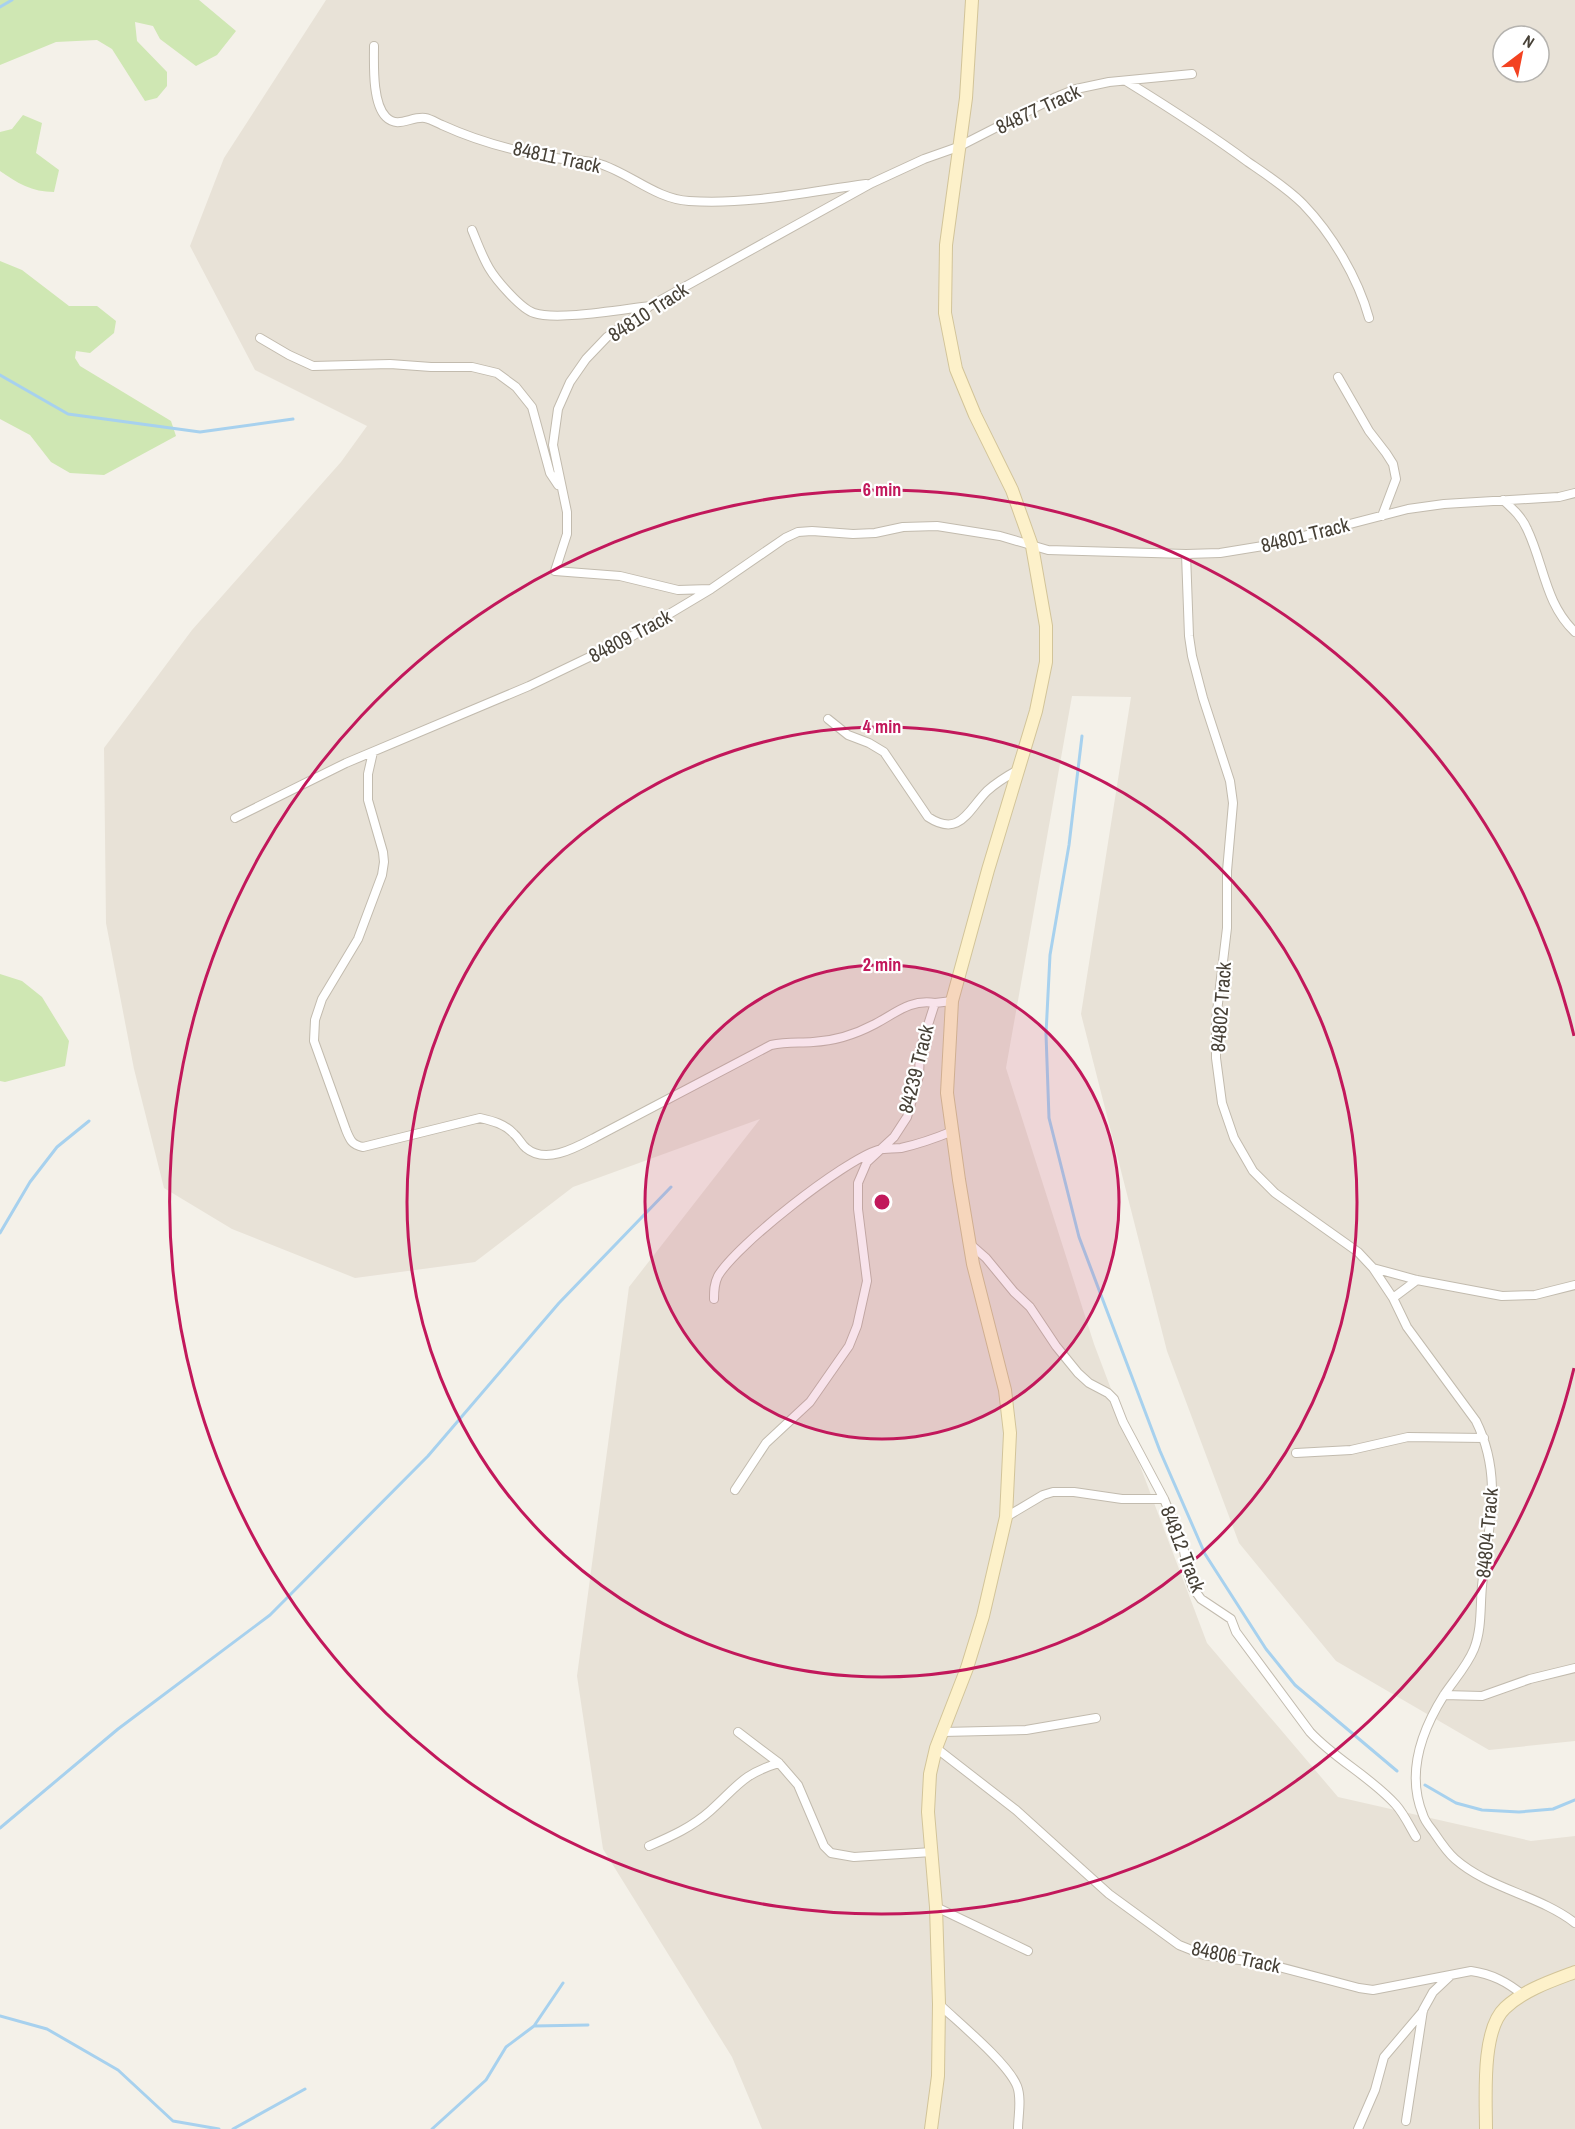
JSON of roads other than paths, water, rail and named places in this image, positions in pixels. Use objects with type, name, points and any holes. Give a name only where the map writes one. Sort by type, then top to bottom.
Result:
[{"type":"street","points":[[931,2129],[938,2076],[939,2004],[936,1907],[928,1812],[930,1774],[936,1748],[983,1616],[1006,1517],[1010,1433],[1005,1390],[981,1299],[970,1244],[947,1093],[952,1001],[1036,711],[1046,662],[1046,626],[1032,546],[1012,490],[975,415],[956,369],[945,313],[946,245],[966,98],[972,0]]},
{"type":"street","name":"84811 Track","points":[[374,46],[378,101],[387,118],[394,122],[424,118],[453,130],[518,149],[556,158],[597,163],[667,197],[687,201],[743,202],[872,183]]},
{"type":"street","name":"84877 Track","points":[[958,147],[1076,89],[1192,74]]},
{"type":"street","points":[[1126,81],[1232,150],[1303,204],[1351,271],[1363,294],[1369,318]]},
{"type":"street","name":"84810 Track","points":[[711,589],[678,590],[620,576],[555,571],[567,534],[567,512],[560,488],[553,445],[558,410],[570,382],[586,359],[607,337],[650,306],[872,183],[924,159],[958,147]]},
{"type":"street","points":[[472,230],[489,268],[521,305],[532,313],[561,315],[650,306]]},
{"type":"street","points":[[260,338],[289,356],[313,366],[390,364],[472,367],[497,373],[516,387],[532,407],[550,473],[560,488]]},
{"type":"street","points":[[1338,377],[1356,411],[1393,464],[1396,479],[1382,516]]},
{"type":"street","name":"84801 Track","points":[[1032,546],[1048,550],[1220,553],[1269,545],[1408,509],[1444,504],[1559,497],[1575,493]]},
{"type":"street","points":[[1503,500],[1519,515],[1527,529],[1547,590],[1556,608],[1575,632]]},
{"type":"street","name":"84809 Track","points":[[235,818],[296,786],[572,667],[654,624],[711,589],[785,538],[798,532],[853,534],[875,533],[903,527],[937,526],[1000,536],[1032,546]]},
{"type":"street","name":"84802 Track","points":[[1186,554],[1189,636],[1192,656],[1230,780],[1233,803],[1227,871],[1227,928],[1216,1020],[1216,1058],[1222,1103],[1234,1138],[1253,1171],[1275,1193],[1358,1252],[1373,1268],[1417,1280],[1502,1296],[1535,1295],[1575,1285]]},
{"type":"street","points":[[828,719],[848,735],[884,752],[928,817],[937,823],[952,825],[958,823],[1000,779],[1018,770]]},
{"type":"street","points":[[373,752],[368,774],[368,800],[384,862],[382,875],[358,939],[322,999],[314,1030],[314,1041],[346,1130],[356,1146],[363,1147],[480,1118],[497,1122],[513,1132],[531,1152],[542,1155],[553,1154],[575,1148],[771,1045],[791,1041],[813,1042],[842,1038],[874,1025],[900,1008],[926,1002],[935,1003]]},
{"type":"street","name":"84239 Track","points":[[735,1490],[766,1443],[806,1407],[849,1346],[857,1326],[867,1281],[858,1209],[858,1184],[867,1162],[894,1137],[907,1117],[919,1076],[920,1050],[935,1003],[952,1001]]},
{"type":"street","points":[[714,1299],[714,1284],[725,1267],[762,1230],[824,1182],[879,1150],[901,1148],[953,1131]]},
{"type":"street","name":"84812 Track","points":[[970,1244],[986,1258],[1014,1292],[1030,1307],[1056,1346],[1078,1373],[1114,1399],[1123,1422],[1164,1498],[1183,1545],[1193,1588],[1201,1599],[1232,1619],[1236,1632],[1310,1732],[1323,1746],[1397,1806],[1416,1837]]},
{"type":"street","name":"84804 Track","points":[[1373,1268],[1393,1298],[1407,1327],[1444,1381],[1463,1402],[1484,1438],[1491,1462],[1488,1542],[1480,1621],[1474,1649],[1444,1695],[1428,1726],[1417,1757],[1416,1788],[1423,1816],[1442,1844],[1461,1864],[1492,1881],[1546,1905],[1575,1923]]},
{"type":"street","points":[[1393,1298],[1417,1280]]},
{"type":"street","points":[[1296,1453],[1351,1450],[1408,1437],[1484,1438]]},
{"type":"street","points":[[1006,1517],[1028,1503],[1053,1492],[1074,1492],[1122,1499],[1164,1498]]},
{"type":"street","points":[[1444,1695],[1482,1696],[1530,1679],[1575,1668]]},
{"type":"street","points":[[943,1732],[1026,1730],[1096,1718]]},
{"type":"street","points":[[738,1732],[779,1762],[798,1785],[824,1846],[831,1853],[854,1857],[932,1852]]},
{"type":"street","name":"84806 Track","points":[[936,1748],[1016,1810],[1109,1894],[1192,1952],[1268,1964],[1373,1990],[1471,1971],[1485,1973],[1509,1984],[1523,1995]]},
{"type":"street","points":[[649,1846],[685,1830],[710,1811],[745,1778],[762,1768],[779,1762]]},
{"type":"street","points":[[936,1907],[1028,1951]]},
{"type":"street","points":[[1486,2129],[1485,2070],[1494,2028],[1503,2009],[1523,1995],[1575,1972]]},
{"type":"street","points":[[1358,2129],[1375,2090],[1384,2057],[1424,2010],[1433,1992],[1453,1975]]},
{"type":"street","points":[[939,2004],[983,2045],[1013,2078],[1019,2096],[1018,2129]]},
{"type":"street","points":[[1406,2121],[1424,2010]]},
{"type":"waterway","points":[[0,7],[12,0]]},
{"type":"waterway","points":[[0,375],[68,414],[200,432],[293,419]]},
{"type":"waterway","points":[[1082,736],[1069,845],[1050,955],[1046,1034],[1049,1118],[1079,1237],[1160,1451],[1205,1554],[1266,1649],[1295,1685],[1397,1771]]},
{"type":"waterway","points":[[0,1233],[30,1182],[57,1147],[89,1121]]},
{"type":"waterway","points":[[0,1828],[118,1729],[270,1615],[428,1456],[559,1303],[671,1187]]},
{"type":"waterway","points":[[1425,1785],[1456,1803],[1482,1810],[1519,1812],[1553,1809],[1575,1800]]},
{"type":"waterway","points":[[534,2026],[563,1983]]},
{"type":"waterway","points":[[0,2016],[47,2029],[118,2070],[173,2121],[219,2129]]},
{"type":"waterway","points":[[432,2129],[486,2080],[506,2047],[534,2026],[588,2025]]},
{"type":"waterway","points":[[233,2129],[305,2089]]}]
